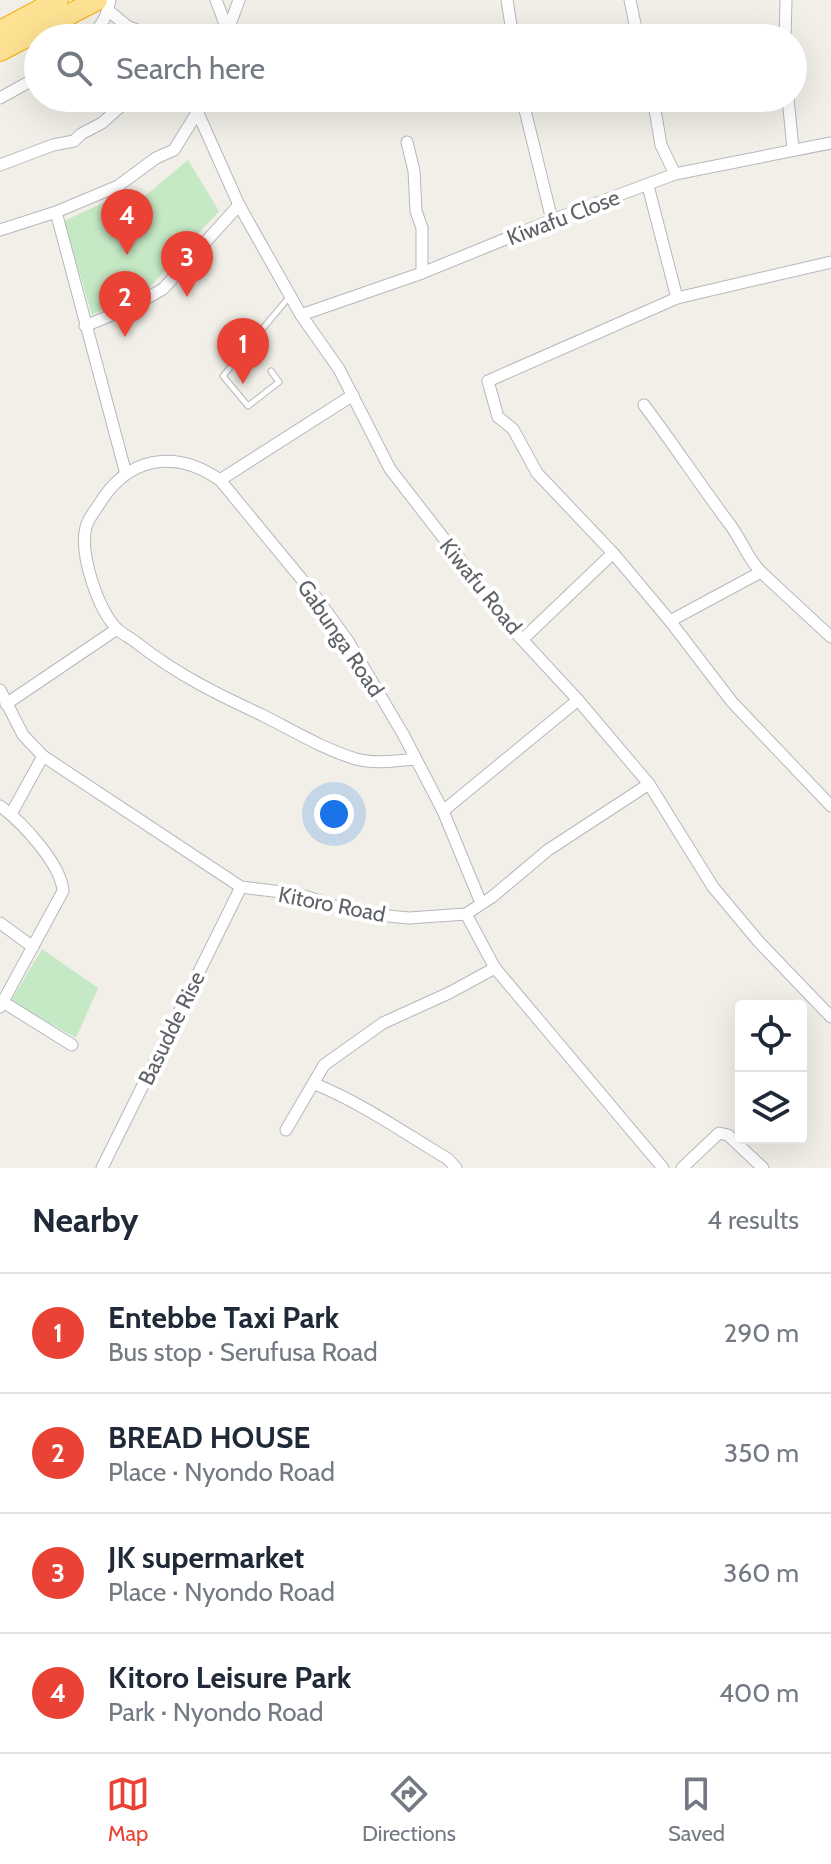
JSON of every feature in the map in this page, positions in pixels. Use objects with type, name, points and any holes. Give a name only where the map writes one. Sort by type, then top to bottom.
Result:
[{"type":"highway","points":[[0,31],[58,0]]},
{"type":"highway","points":[[60,24],[105,4]]},
{"type":"highway","points":[[0,51],[24,40]]},
{"type":"street","points":[[216,0],[223,24]]},
{"type":"street","points":[[230,24],[239,0]]},
{"type":"street","points":[[507,0],[511,24]]},
{"type":"street","points":[[630,0],[635,24]]},
{"type":"street","points":[[785,24],[786,0]]},
{"type":"street","points":[[100,24],[105,4],[125,24]]},
{"type":"street","points":[[0,98],[24,85]]},
{"type":"street","points":[[0,165],[53,145],[74,141],[114,112]]},
{"type":"street","points":[[0,230],[56,212],[118,186],[156,158],[174,150],[196,112]]},
{"type":"street","name":"Kiwafu Road","points":[[197,112],[239,205],[301,315],[339,369],[390,469],[459,558],[491,606],[578,700],[649,784],[713,887],[759,942],[831,1017]]},
{"type":"street","points":[[523,112],[552,220]]},
{"type":"street","points":[[655,112],[661,145],[675,174]]},
{"type":"street","points":[[789,112],[793,149]]},
{"type":"street","points":[[407,142],[414,171],[416,211],[422,228],[422,273]]},
{"type":"street","name":"Kiwafu Close","points":[[301,315],[422,273],[675,174],[793,149],[829,145]]},
{"type":"street","points":[[648,186],[677,298]]},
{"type":"street","points":[[85,326],[131,307],[163,289],[239,205]]},
{"type":"street","points":[[56,212],[126,474],[108,489],[87,524],[84,537],[95,592],[117,629],[210,692],[332,749],[358,759],[385,762],[416,759]]},
{"type":"street","points":[[831,262],[677,298],[488,381],[498,417],[513,429],[537,473],[613,553],[732,702],[831,806]]},
{"type":"street","points":[[220,480],[353,395]]},
{"type":"street","points":[[644,405],[732,527],[754,565],[831,637]]},
{"type":"street","name":"Gabunga Road","points":[[126,474],[152,461],[182,463],[205,470],[220,480],[313,593],[348,641],[443,811],[481,903]]},
{"type":"street","points":[[523,639],[613,553]]},
{"type":"street","points":[[670,621],[761,572]]},
{"type":"street","points":[[6,704],[117,629]]},
{"type":"street","name":"Kitoro Road","points":[[0,690],[23,735],[43,756],[241,887],[298,894],[357,913],[424,918],[466,914]]},
{"type":"street","points":[[443,811],[578,700]]},
{"type":"street","points":[[11,814],[43,756]]},
{"type":"street","points":[[649,784],[548,850],[492,897],[466,914],[495,968],[663,1168]]},
{"type":"street","points":[[0,806],[11,814],[56,867],[63,891],[1,1004],[72,1045]]},
{"type":"street","name":"Basudde Rise","points":[[102,1168],[241,887]]},
{"type":"street","points":[[0,923],[33,947]]},
{"type":"street","points":[[286,1130],[324,1065],[383,1023],[495,968]]},
{"type":"street","points":[[315,1084],[363,1107],[448,1159],[456,1168]]},
{"type":"street","points":[[682,1168],[714,1135],[724,1133],[763,1168]]},
{"type":"lane","points":[[271,371],[279,382],[248,406],[223,376],[291,295]]},
{"type":"green space","points":[[188,160],[219,211],[148,289],[92,315],[64,221],[103,203],[144,197]]},
{"type":"green space","points":[[42,949],[98,988],[76,1038],[11,1001]]},
{"type":"place","name":"Kitoro Leisure Park","points":[[127,255]]},
{"type":"place","name":"JK supermarket","points":[[187,297]]},
{"type":"place","name":"BREAD HOUSE","points":[[125,337]]},
{"type":"place","name":"Entebbe Taxi Park","points":[[243,384]]}]
